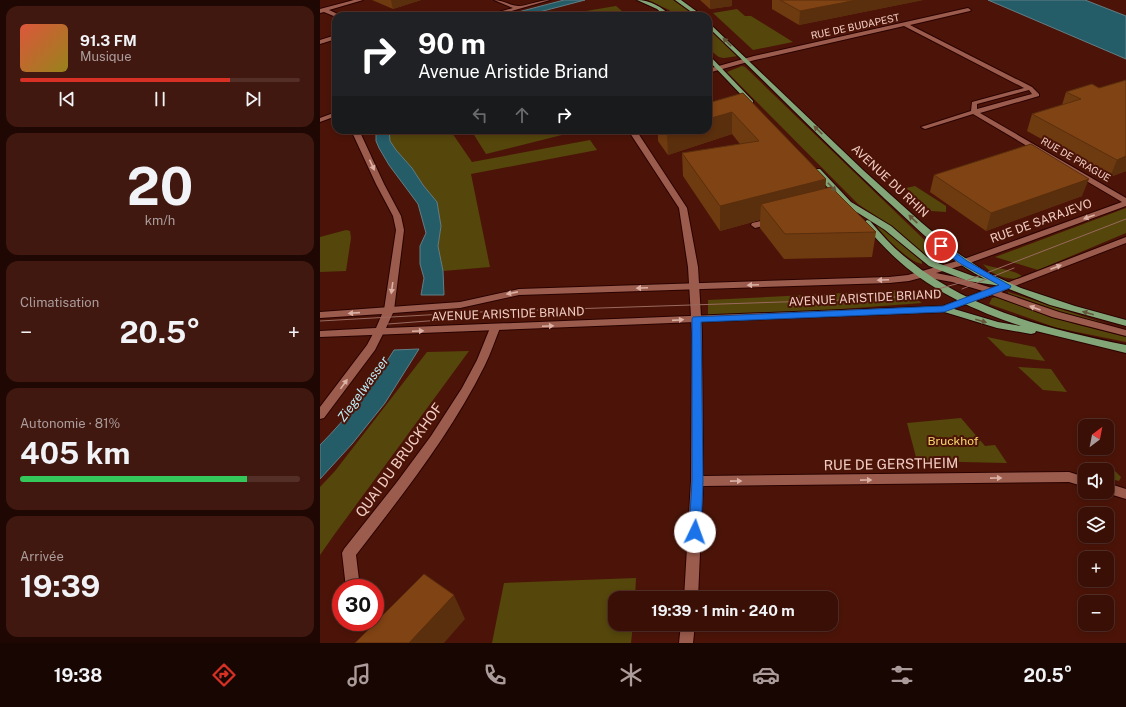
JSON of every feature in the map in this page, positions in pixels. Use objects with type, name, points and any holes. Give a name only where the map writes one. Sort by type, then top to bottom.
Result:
[{"type":"main road","points":[[640,0],[658,8],[663,12]]},
{"type":"main road","points":[[678,0],[694,12]]},
{"type":"main road","name":"AVENUE DU RHIN","points":[[712,28],[854,166],[944,248],[964,262],[1007,286],[1049,302],[1126,323]]},
{"type":"main road","points":[[712,60],[757,108]]},
{"type":"main road","points":[[811,165],[900,257],[921,274],[966,300],[1002,316],[1063,336]]},
{"type":"main road","points":[[849,204],[888,228],[924,259],[942,269],[981,281],[1007,286]]},
{"type":"main road","points":[[944,309],[997,325],[1063,336],[1126,349]]},
{"type":"street","points":[[322,11],[360,0]]},
{"type":"street","points":[[497,0],[519,8]]},
{"type":"street","points":[[504,12],[547,0]]},
{"type":"street","name":"RUE DE BUDAPEST","points":[[746,60],[968,10]]},
{"type":"street","points":[[322,11],[332,14]]},
{"type":"street","points":[[905,24],[1030,88],[974,103],[974,112],[925,127]]},
{"type":"street","points":[[320,42],[332,38]]},
{"type":"street","points":[[712,69],[746,60]]},
{"type":"street","name":"RUE DE PRAGUE","points":[[974,112],[1126,202]]},
{"type":"street","points":[[320,120],[332,116]]},
{"type":"street","points":[[320,415],[371,347],[389,310],[400,230],[398,216],[380,184],[357,134]]},
{"type":"street","points":[[635,134],[682,208],[693,267],[696,319],[698,481],[691,591]]},
{"type":"street","name":"RUE DE SARAJEVO","points":[[964,262],[1126,202]]},
{"type":"street","points":[[755,225],[784,218]]},
{"type":"street","points":[[1007,286],[1126,240]]},
{"type":"street","name":"AVENUE ARISTIDE BRIAND","points":[[320,315],[460,305],[518,292],[889,280],[942,269],[964,262]]},
{"type":"street","points":[[921,274],[952,278],[1076,322],[1126,333]]},
{"type":"street","name":"AVENUE ARISTIDE BRIAND","points":[[320,334],[944,309],[1007,286]]},
{"type":"street","name":"QUAI DU BRUCKHOF","points":[[352,579],[349,553],[418,465],[460,400],[480,364],[495,328]]},
{"type":"street","name":"RUE DE GERSTHEIM","points":[[698,481],[1069,477],[1078,480]]},
{"type":"street","points":[[1114,490],[1126,494]]},
{"type":"street","points":[[686,643],[687,631]]},
{"type":"green space","points":[[648,0],[673,0],[690,12],[672,12]]},
{"type":"green space","points":[[616,6],[623,12],[580,12]]},
{"type":"green space","points":[[737,9],[745,16],[751,16],[793,42],[753,50],[713,13]]},
{"type":"green space","points":[[712,32],[737,56],[721,58],[712,51]]},
{"type":"green space","points":[[742,66],[745,67],[936,251],[940,256],[939,258],[936,260],[928,258],[897,230],[858,204],[727,72]]},
{"type":"green space","points":[[389,134],[453,134],[472,162],[590,140],[597,150],[471,174],[490,267],[443,271],[438,246],[441,226],[437,202],[390,141]]},
{"type":"green space","points":[[474,134],[566,134],[486,154]]},
{"type":"green space","points":[[915,186],[946,206],[946,212],[931,211],[906,188]]},
{"type":"green space","points":[[1126,208],[1126,233],[1038,270],[995,257]]},
{"type":"green space","points":[[876,225],[893,235],[922,261],[922,264],[910,259],[904,254],[890,242]]},
{"type":"green space","points":[[346,230],[350,231],[351,238],[346,271],[320,272],[320,237]]},
{"type":"green space","points":[[983,264],[1015,272],[1023,277],[1012,279],[1007,278],[996,274],[986,268]]},
{"type":"green space","points":[[903,290],[922,303],[708,319],[708,300]]},
{"type":"green space","points":[[1008,292],[1107,324],[1053,311],[1008,295]]},
{"type":"green space","points":[[996,297],[1075,324],[1126,337],[1126,342],[1057,328],[989,304],[992,298]]},
{"type":"green space","points":[[987,337],[1035,347],[1045,361],[1006,356]]},
{"type":"green space","points":[[469,351],[320,555],[320,487],[335,471],[427,352]]},
{"type":"green space","points":[[1018,367],[1051,369],[1067,392],[1043,390]]},
{"type":"green space","name":"Bruckhof","points":[[961,418],[985,446],[995,445],[1007,463],[917,461],[907,423]]},
{"type":"green space","points":[[1114,470],[1121,477],[1119,481],[1114,480]]},
{"type":"green space","points":[[636,578],[635,591],[608,591],[608,631],[632,631],[631,643],[492,643],[504,583]]},
{"type":"water","points":[[564,0],[585,0],[539,12],[518,12]]},
{"type":"water","points":[[988,0],[1085,0],[1126,16],[1126,59]]},
{"type":"water","points":[[376,134],[389,134],[390,141],[396,150],[412,168],[423,185],[437,202],[441,226],[438,246],[443,271],[444,295],[421,295],[424,278],[420,264],[420,246],[426,233],[418,204],[389,165],[376,141]]},
{"type":"water","points":[[419,349],[385,403],[352,444],[320,479],[320,445],[360,400],[394,350]]},
{"type":"building","points":[[780,0],[857,0],[800,11]]},
{"type":"building","points":[[1126,80],[1126,156],[1117,160],[1032,114],[1081,99],[1066,92],[1092,84],[1099,88]]},
{"type":"building","points":[[743,93],[826,179],[720,206],[682,153],[759,141],[732,112],[712,118],[712,102]]},
{"type":"building","points":[[1031,144],[1089,179],[991,213],[934,175]]},
{"type":"building","points":[[831,187],[876,232],[785,234],[761,204]]},
{"type":"building","points":[[424,574],[454,595],[409,643],[355,643],[367,631],[384,631],[384,614]]},
{"type":"tram line","points":[[320,321],[480,312],[842,300],[913,296],[963,282],[1126,219]]},
{"type":"tram line","points":[[962,289],[1014,268]]},
{"type":"tram line","points":[[388,324],[454,319]]},
{"type":"route","points":[[695,532],[698,481],[696,319],[944,309],[1007,286],[964,262],[941,246]]},
{"type":"water label","name":"Ziegelwasser","points":[[363,389]]}]
